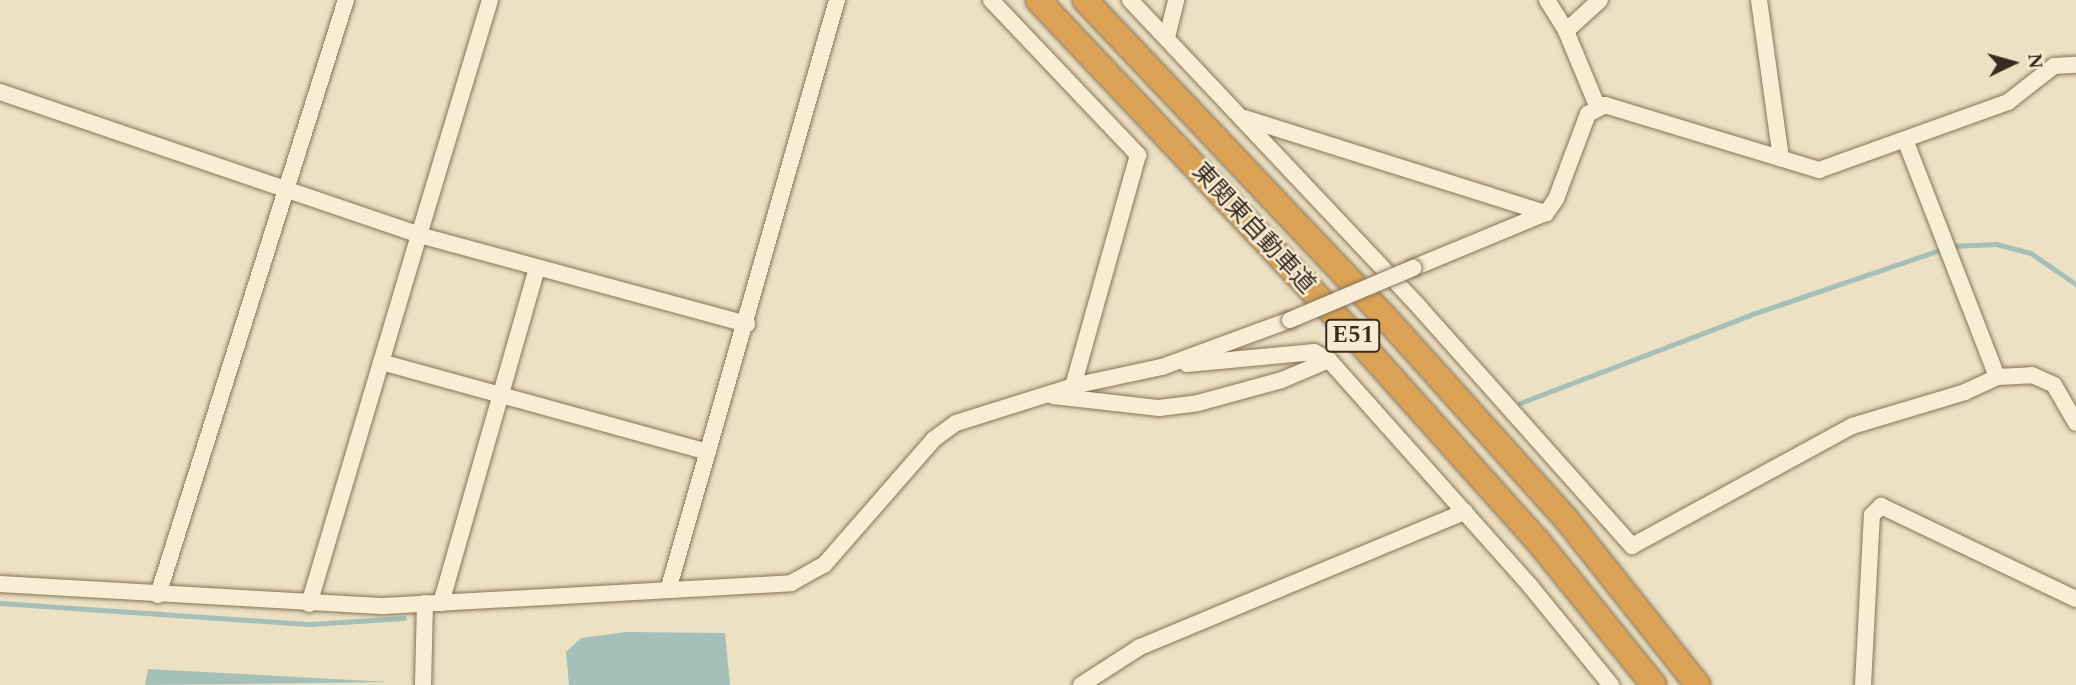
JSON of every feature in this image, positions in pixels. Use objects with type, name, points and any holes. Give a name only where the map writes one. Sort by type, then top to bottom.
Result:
[{"type":"highway","name":"東関東自動車道","points":[[1038,0],[1366,349],[1536,540],[1654,685]]},
{"type":"highway","name":"東関東自動車道","points":[[1085,0],[1384,316],[1567,520],[1698,685]]},
{"type":"street","points":[[159,595],[346,0]]},
{"type":"street","points":[[309,604],[490,0]]},
{"type":"street","points":[[669,587],[747,324],[837,0]]},
{"type":"street","points":[[991,0],[1138,155],[1073,386]]},
{"type":"street","points":[[1130,0],[1420,308],[1632,546],[1852,426],[1965,392],[1997,377],[2032,375],[2054,385],[2076,423]]},
{"type":"street","points":[[1167,37],[1176,0]]},
{"type":"street","points":[[1547,0],[1566,31],[1598,108]]},
{"type":"street","points":[[1566,31],[1600,0]]},
{"type":"street","points":[[1759,0],[1781,158]]},
{"type":"street","points":[[1162,367],[1290,320],[1546,214],[1556,199],[1588,114],[1605,105],[1819,170],[1906,142],[2008,102],[2054,66],[2076,65]]},
{"type":"street","points":[[0,92],[419,235],[747,324]]},
{"type":"street","points":[[1242,118],[1546,214]]},
{"type":"street","points":[[1906,142],[1997,377]]},
{"type":"street","points":[[423,685],[433,603],[501,394],[537,268]]},
{"type":"street","points":[[0,584],[309,604],[433,603],[669,587],[791,583],[824,565],[934,439],[956,423],[1051,396],[1073,386],[1162,367],[1314,352],[1329,360],[1465,512],[1611,685]]},
{"type":"street","points":[[1051,396],[1159,408],[1198,403],[1282,380],[1329,360]]},
{"type":"street","points":[[381,362],[708,452]]},
{"type":"street","points":[[1863,685],[1872,515],[1881,506],[2076,598]]},
{"type":"street","points":[[1081,685],[1140,647],[1465,512]]},
{"type":"water","points":[[626,632],[725,633],[730,685],[569,685],[566,652],[581,638]]},
{"type":"water","points":[[148,669],[390,682],[145,685]]},
{"type":"waterway","points":[[1951,246],[1997,244],[2031,253],[2076,284]]},
{"type":"waterway","points":[[1520,403],[1750,315],[1943,249]]},
{"type":"waterway","points":[[0,603],[311,624],[404,618]]}]
